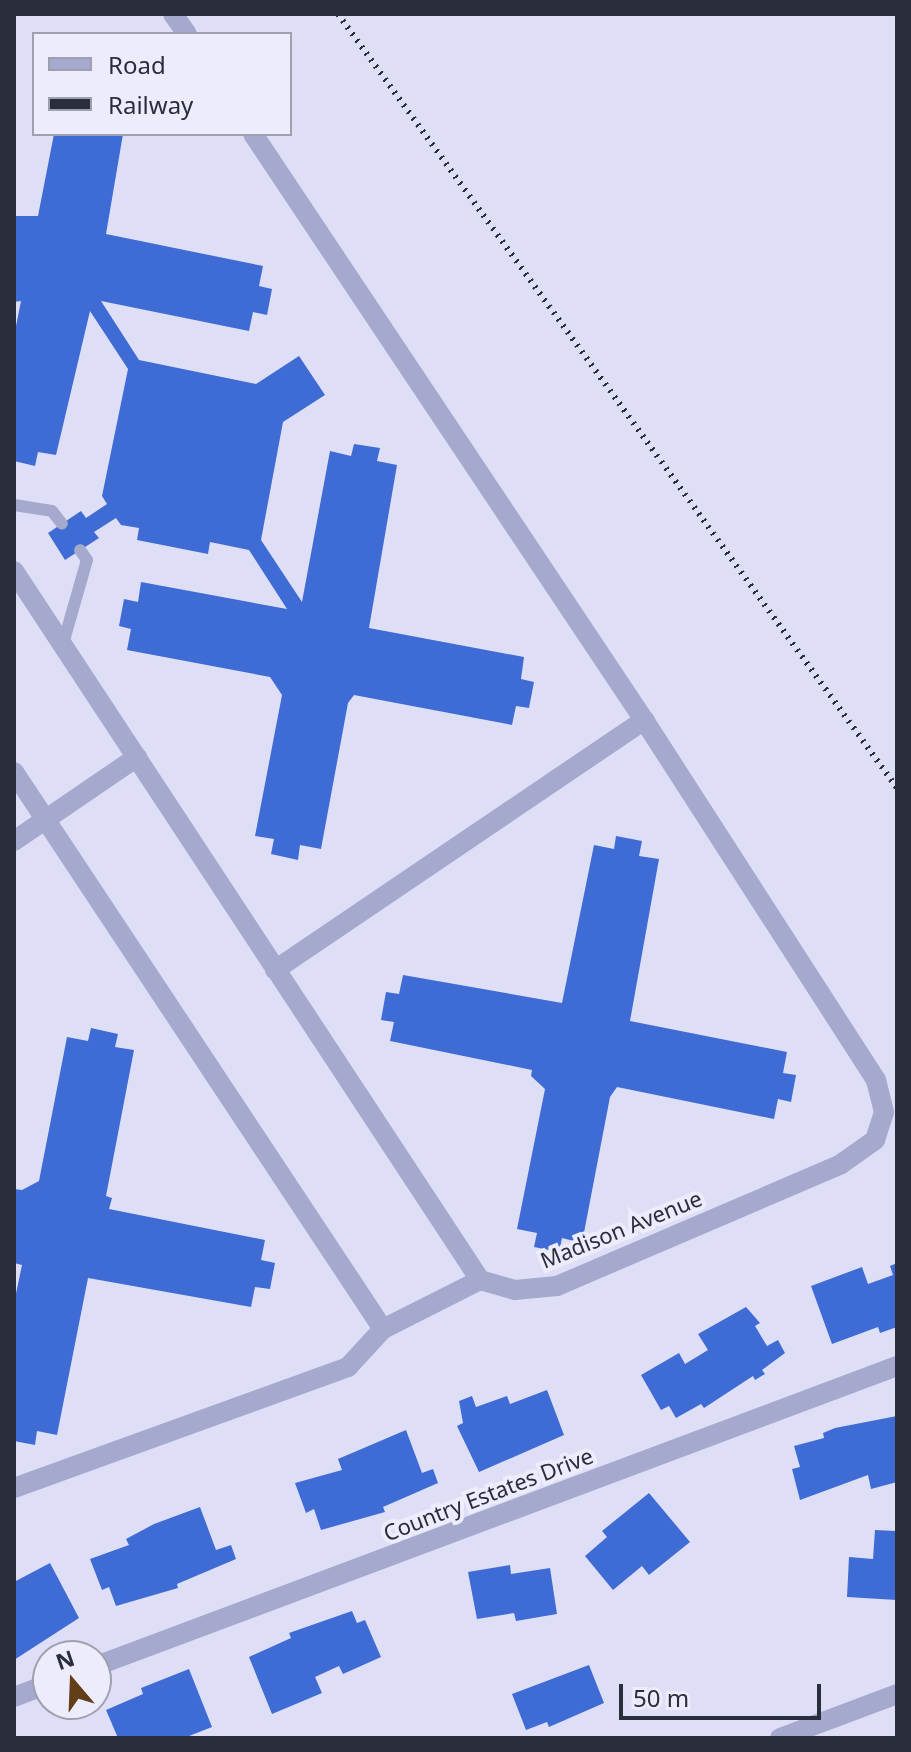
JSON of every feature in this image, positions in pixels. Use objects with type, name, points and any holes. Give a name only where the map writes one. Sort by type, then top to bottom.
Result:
[{"type":"street","points":[[173,14],[186,32]]},
{"type":"street","points":[[254,136],[644,720],[275,970]]},
{"type":"street","points":[[14,571],[480,1280],[383,1329],[348,1367],[14,1488]]},
{"type":"street","name":"Madison Avenue","points":[[480,1280],[515,1290],[557,1286],[841,1164],[875,1140],[884,1112],[876,1080],[644,720]]},
{"type":"street","points":[[14,841],[137,757]]},
{"type":"street","points":[[14,772],[383,1329]]},
{"type":"street","name":"Country Estates Drive","points":[[112,1660],[897,1366]]},
{"type":"street","points":[[780,1738],[897,1694]]},
{"type":"lane","points":[[14,505],[52,511],[62,524]]},
{"type":"lane","points":[[63,644],[87,560],[80,550]]},
{"type":"building","points":[[54,136],[123,136],[106,234],[263,266],[259,286],[272,289],[267,315],[253,312],[249,331],[101,301],[139,360],[256,384],[299,356],[325,395],[283,422],[261,540],[302,602],[330,451],[351,456],[354,444],[380,448],[377,461],[397,465],[369,628],[524,657],[521,679],[534,682],[529,708],[516,706],[512,725],[354,695],[348,703],[321,849],[300,845],[298,860],[271,854],[274,839],[255,836],[282,695],[270,677],[127,650],[131,629],[119,626],[124,599],[138,602],[141,582],[287,609],[249,550],[210,542],[208,554],[137,540],[139,528],[121,525],[116,518],[94,532],[99,538],[65,560],[48,533],[81,511],[86,518],[107,504],[102,496],[128,369],[90,311],[56,455],[38,452],[35,466],[14,461],[14,336],[21,301],[14,302],[14,216],[38,216]]},
{"type":"building","points":[[616,836],[642,841],[639,856],[659,859],[630,1021],[787,1052],[783,1073],[796,1075],[791,1102],[778,1099],[774,1119],[617,1087],[610,1097],[582,1243],[562,1238],[559,1252],[534,1247],[537,1233],[517,1229],[545,1089],[531,1076],[532,1070],[390,1041],[394,1022],[381,1020],[386,992],[399,994],[403,975],[562,1003],[594,845],[614,849]]},
{"type":"building","points":[[91,1028],[118,1034],[115,1047],[134,1050],[106,1196],[112,1198],[109,1209],[265,1240],[261,1260],[275,1263],[270,1289],[255,1287],[251,1307],[88,1278],[57,1435],[37,1431],[35,1445],[14,1441],[14,1303],[22,1265],[14,1263],[14,1189],[22,1190],[39,1181],[67,1037],[88,1041]]},
{"type":"building","points":[[897,1263],[897,1327],[880,1333],[878,1327],[832,1344],[811,1286],[862,1267],[868,1284],[893,1275],[890,1266]]},
{"type":"building","points":[[746,1307],[760,1323],[755,1326],[767,1346],[778,1340],[785,1353],[762,1370],[765,1374],[755,1380],[753,1376],[704,1408],[701,1404],[676,1418],[669,1406],[661,1410],[641,1375],[679,1353],[685,1364],[708,1350],[698,1334]]},
{"type":"building","points":[[547,1390],[564,1435],[479,1472],[457,1426],[463,1423],[459,1401],[472,1396],[476,1407],[507,1396],[510,1404]]},
{"type":"building","points":[[897,1416],[897,1482],[871,1489],[868,1475],[800,1500],[792,1469],[800,1467],[794,1446],[824,1438],[823,1433],[835,1428]]},
{"type":"building","points":[[406,1430],[422,1473],[433,1469],[438,1483],[383,1507],[385,1512],[321,1530],[314,1509],[306,1513],[295,1483],[342,1470],[338,1459]]},
{"type":"building","points":[[649,1493],[690,1542],[649,1575],[642,1566],[613,1590],[585,1556],[607,1537],[602,1531]]},
{"type":"building","points":[[200,1507],[216,1550],[231,1545],[236,1559],[177,1584],[178,1588],[116,1606],[109,1587],[102,1590],[90,1559],[129,1545],[126,1539],[154,1524]]},
{"type":"building","points":[[875,1530],[896,1531],[897,1600],[847,1597],[849,1557],[873,1559]]},
{"type":"building","points":[[50,1563],[79,1618],[45,1640],[32,1640],[32,1648],[14,1660],[14,1582]]},
{"type":"building","points":[[510,1565],[511,1574],[550,1568],[557,1614],[516,1621],[514,1613],[477,1619],[468,1572]]},
{"type":"building","points":[[352,1611],[357,1623],[365,1620],[381,1657],[343,1674],[339,1666],[315,1677],[322,1693],[272,1714],[249,1657],[291,1638],[289,1633]]},
{"type":"building","points":[[589,1665],[604,1703],[549,1727],[547,1722],[526,1730],[512,1694]]},
{"type":"building","points":[[189,1669],[212,1727],[184,1738],[118,1738],[110,1720],[112,1707],[143,1694],[141,1688]]},
{"type":"railway","points":[[338,14],[897,788]]}]
